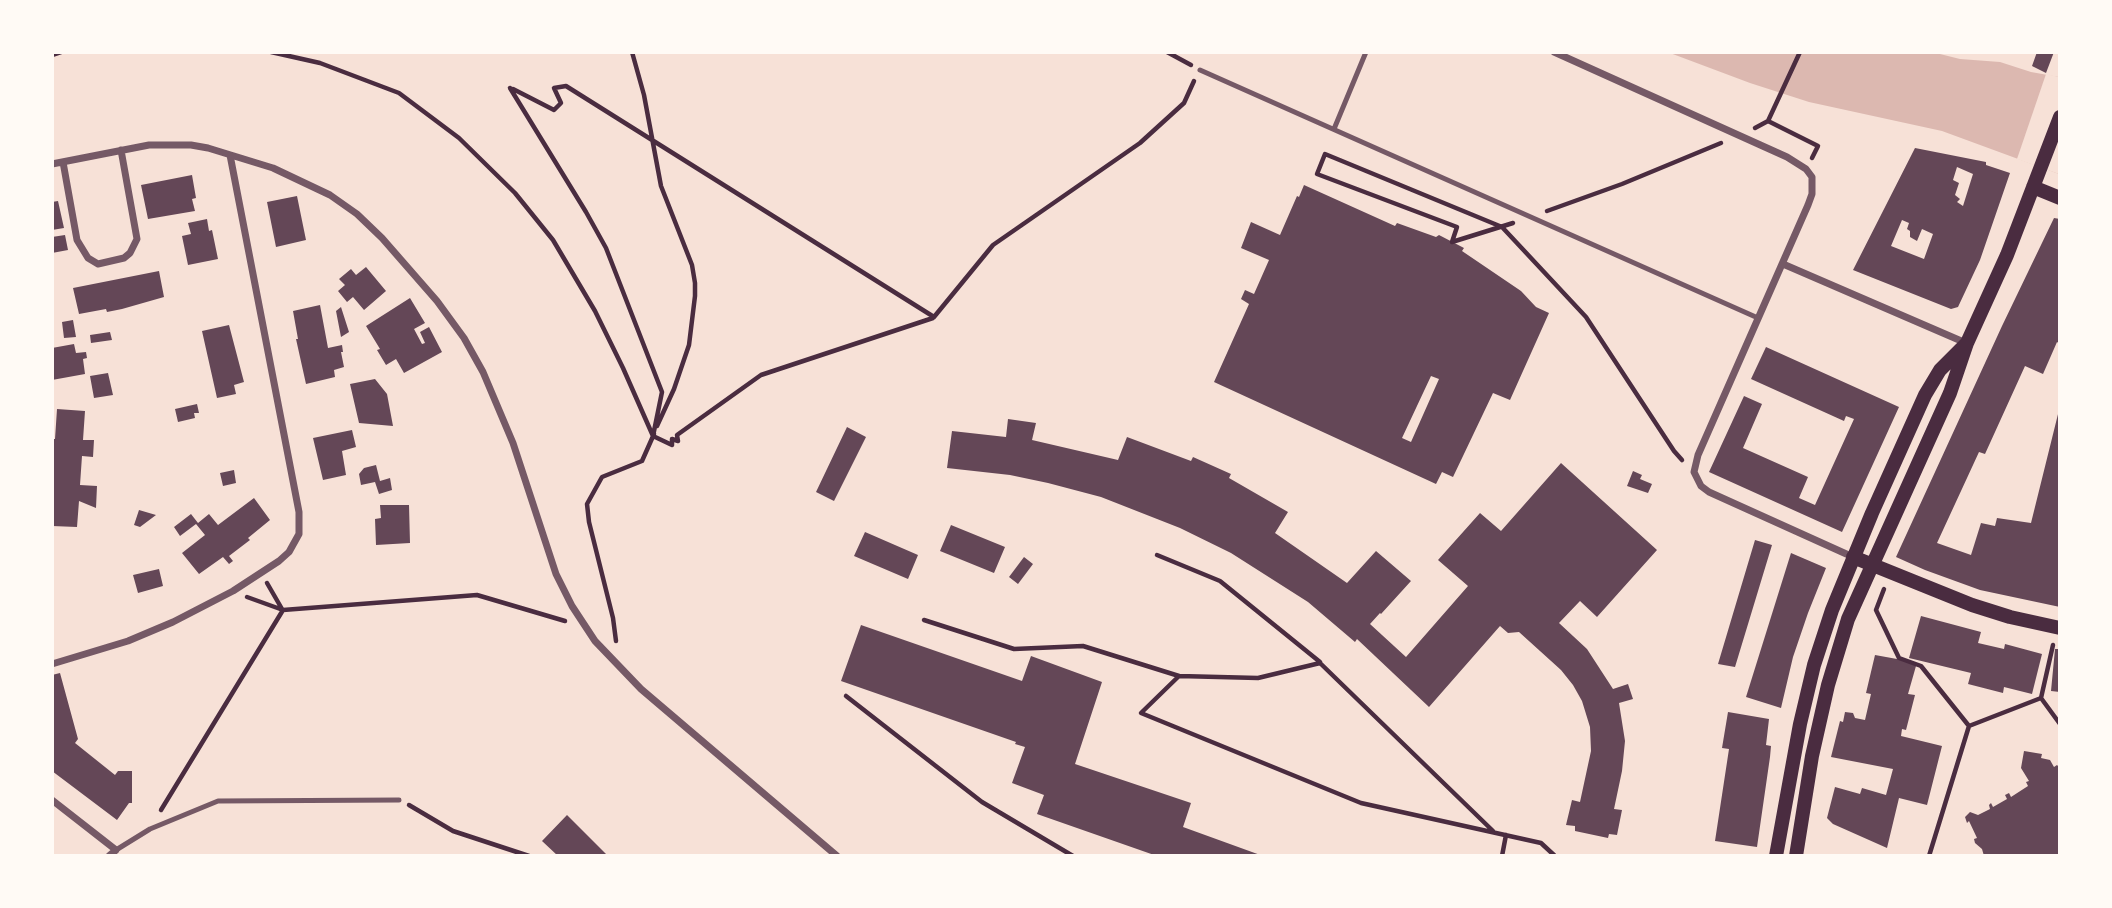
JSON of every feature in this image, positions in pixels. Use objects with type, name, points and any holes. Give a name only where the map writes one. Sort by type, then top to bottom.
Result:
[{"type":"main road","points":[[1796,856],[1812,756],[1828,685],[1848,619],[1950,393],[1966,343],[2007,255],[2060,117]]},
{"type":"main road","points":[[2033,187],[2060,198]]},
{"type":"main road","points":[[1776,856],[1794,750],[1814,665],[1828,620],[1853,557],[1933,380],[1966,343]]},
{"type":"main road","points":[[1853,557],[2000,614],[2059,627]]},
{"type":"street","points":[[1554,52],[1787,157],[1806,169],[1812,177],[1812,194],[1698,455],[1694,472],[1701,486],[1709,492],[1853,557]]},
{"type":"street","points":[[52,164],[149,145],[178,144],[208,148],[294,177],[330,195],[357,215],[382,238],[437,301],[472,352],[505,421],[556,574],[584,626],[606,654],[641,689],[837,856]]},
{"type":"street","points":[[63,162],[77,240],[88,258],[98,264],[124,258],[130,253],[137,239],[121,150]]},
{"type":"street","points":[[52,664],[128,641],[173,622],[233,591],[289,552],[299,534],[300,524],[230,155]]},
{"type":"street","points":[[1783,264],[1966,343]]},
{"type":"street","points":[[52,800],[113,853]]},
{"type":"lane","points":[[1334,129],[1366,52]]},
{"type":"lane","points":[[1200,70],[1758,318]]},
{"type":"lane","points":[[113,853],[150,829],[218,801],[399,800]]},
{"type":"path","points":[[52,55],[61,52]]},
{"type":"path","points":[[271,52],[320,63],[399,93],[459,138],[515,193],[553,240],[595,311],[653,436],[672,445],[672,439],[678,441],[677,435],[761,375],[934,317],[993,245],[1140,143],[1184,103],[1200,70],[1167,52]]},
{"type":"path","points":[[621,669],[613,618],[587,504],[602,477],[642,461],[674,389],[689,345],[695,296],[692,265],[662,186],[632,52]]},
{"type":"path","points":[[1800,52],[1768,121],[1818,146],[1806,169]]},
{"type":"path","points":[[653,436],[662,392],[606,248],[510,88],[554,110],[561,103],[554,88],[566,86],[934,317]]},
{"type":"path","points":[[1694,472],[1674,451],[1586,317],[1502,228],[1325,154],[1317,174],[1457,227],[1452,242],[1502,228],[1622,184],[1739,136]]},
{"type":"path","points":[[1157,555],[1220,580],[1320,663],[1493,831]]},
{"type":"path","points":[[1890,573],[1877,610],[1899,658],[1921,667],[1969,726]]},
{"type":"path","points":[[261,574],[283,610]]},
{"type":"path","points":[[233,591],[283,610],[477,596],[584,626]]},
{"type":"path","points":[[150,829],[283,610]]},
{"type":"path","points":[[924,620],[1014,649],[1083,646],[1179,676],[1258,678],[1320,663]]},
{"type":"path","points":[[2041,698],[2059,627]]},
{"type":"path","points":[[1179,676],[1141,713],[1361,803],[1541,843],[1555,856]]},
{"type":"path","points":[[846,696],[982,802],[1073,856]]},
{"type":"path","points":[[1969,726],[2041,698]]},
{"type":"path","points":[[2041,698],[2060,724]]},
{"type":"path","points":[[1929,856],[1969,726]]},
{"type":"path","points":[[399,800],[453,831],[529,856]]},
{"type":"path","points":[[1502,856],[1506,835]]},
{"type":"shaded area","points":[[1670,53],[1936,53],[1960,59],[2000,62],[2059,77],[2059,174],[1942,131],[1809,102]]},
{"type":"pier","points":[[2046,74],[2059,77],[2059,174],[2017,159]]},
{"type":"building","points":[[2037,52],[2054,52],[2046,73],[2032,66]]},
{"type":"building","points":[[1915,148],[1986,162],[1986,165],[2010,173],[1980,260],[1958,307],[1951,309],[1853,270]],"holes":[[[1957,167],[1973,174],[1963,206],[1957,202],[1960,199],[1955,195],[1959,183],[1953,180]],[[1902,220],[1909,223],[1907,229],[1910,231],[1910,237],[1917,241],[1922,229],[1933,234],[1924,259],[1891,246]]]},
{"type":"building","points":[[192,175],[195,211],[148,219],[141,185]]},
{"type":"building","points":[[1304,185],[1395,226],[1397,223],[1436,237],[1439,235],[1464,248],[1462,251],[1521,291],[1536,307],[1549,313],[1510,400],[1493,393],[1453,477],[1442,472],[1436,484],[1214,382],[1249,304],[1241,299],[1245,290],[1254,294],[1269,260],[1241,248],[1251,222],[1280,235],[1297,196],[1299,197]],"holes":[[[1431,376],[1439,379],[1411,442],[1402,438]]]},
{"type":"building","points":[[297,196],[306,240],[276,247],[267,202]]},
{"type":"building","points":[[58,201],[64,228],[52,230],[52,202]]},
{"type":"building","points":[[2054,218],[2060,219],[2060,344],[2057,342],[2043,374],[2025,366],[1985,454],[1979,452],[1937,543],[1971,555],[1981,523],[1995,526],[1997,518],[2031,523],[2060,406],[2060,607],[1980,590],[1896,557]]},
{"type":"building","points":[[207,219],[218,259],[188,265],[182,236],[191,234],[188,223]]},
{"type":"building","points":[[65,235],[68,250],[52,253],[52,237]]},
{"type":"building","points":[[366,267],[386,291],[364,310],[353,297],[347,302],[338,291],[345,285],[339,279],[351,269],[356,275]]},
{"type":"building","points":[[159,271],[164,297],[107,312],[106,309],[79,314],[73,288]]},
{"type":"building","points":[[410,298],[425,323],[414,329],[422,344],[425,343],[420,332],[429,327],[442,352],[404,373],[396,359],[386,365],[366,326]]},
{"type":"building","points":[[320,305],[328,348],[342,345],[344,367],[334,370],[335,377],[306,384],[293,311]]},
{"type":"building","points":[[341,307],[349,332],[341,337],[336,311]]},
{"type":"building","points":[[73,320],[76,337],[64,338],[62,322]]},
{"type":"building","points":[[229,325],[244,382],[234,385],[236,394],[217,398],[202,331]]},
{"type":"building","points":[[110,332],[112,340],[91,343],[90,335]]},
{"type":"building","points":[[74,344],[76,353],[86,352],[87,358],[83,359],[85,374],[52,380],[52,348]]},
{"type":"building","points":[[1766,347],[1899,407],[1842,532],[1709,472],[1744,396],[1762,404],[1743,448],[1808,477],[1799,498],[1815,505],[1854,419],[1846,416],[1844,421],[1751,379]]},
{"type":"building","points":[[108,373],[113,395],[94,398],[90,376]]},
{"type":"building","points":[[375,379],[387,394],[393,426],[359,423],[350,384]]},
{"type":"building","points":[[197,404],[199,413],[194,413],[195,418],[178,422],[175,409]]},
{"type":"building","points":[[57,409],[85,411],[83,440],[94,440],[93,457],[82,456],[80,485],[97,486],[96,508],[79,501],[77,527],[52,526],[52,439],[55,439]]},
{"type":"building","points":[[1008,419],[1036,423],[1032,440],[1118,460],[1127,437],[1191,461],[1193,457],[1231,474],[1229,478],[1288,512],[1275,533],[1347,583],[1376,551],[1411,581],[1370,624],[1406,657],[1468,586],[1438,560],[1480,513],[1501,531],[1561,463],[1657,550],[1597,617],[1580,601],[1559,623],[1587,649],[1613,689],[1628,684],[1633,699],[1619,703],[1625,741],[1614,809],[1622,810],[1617,835],[1609,834],[1608,838],[1575,831],[1575,826],[1566,825],[1572,800],[1580,802],[1591,751],[1590,727],[1582,701],[1573,685],[1561,670],[1519,632],[1508,633],[1500,626],[1429,707],[1357,639],[1355,642],[1308,602],[1231,553],[1180,528],[1101,497],[1010,475],[947,468],[952,431],[1006,437]]},
{"type":"building","points":[[847,427],[866,437],[834,501],[816,492]]},
{"type":"building","points":[[352,430],[356,447],[342,451],[346,475],[323,480],[313,438]]},
{"type":"building","points":[[376,465],[380,481],[390,478],[392,490],[379,494],[375,482],[361,485],[359,474],[364,468]]},
{"type":"building","points":[[234,470],[236,483],[223,486],[220,473]]},
{"type":"building","points":[[1633,471],[1642,475],[1640,479],[1652,484],[1648,493],[1627,486]]},
{"type":"building","points":[[254,498],[270,520],[229,556],[233,561],[229,564],[223,557],[199,574],[182,553],[205,535],[196,524],[180,536],[174,527],[191,514],[198,523],[209,514],[218,525]]},
{"type":"building","points":[[380,505],[409,505],[410,543],[376,545],[375,519],[381,518]]},
{"type":"building","points":[[139,510],[156,515],[140,527],[134,525]]},
{"type":"building","points":[[951,525],[1005,547],[994,573],[940,551]]},
{"type":"building","points":[[865,532],[918,555],[908,579],[854,556]]},
{"type":"building","points":[[1755,540],[1772,545],[1735,667],[1718,664]]},
{"type":"building","points":[[1791,553],[1826,568],[1793,657],[1781,708],[1746,697]]},
{"type":"building","points":[[1024,557],[1033,564],[1018,584],[1009,577]]},
{"type":"building","points":[[159,569],[163,586],[138,593],[133,575]]},
{"type":"building","points":[[1921,616],[1981,632],[1978,643],[2004,649],[2005,644],[2042,654],[2032,694],[2004,687],[2003,693],[1968,684],[1971,673],[1909,658]]},
{"type":"building","points":[[861,625],[1022,681],[1031,656],[1102,682],[1075,764],[1191,803],[1183,827],[1263,856],[1157,856],[1037,814],[1044,795],[1012,783],[1025,747],[841,681]]},
{"type":"building","points":[[2055,649],[2060,649],[2060,692],[2051,691]]},
{"type":"building","points":[[1875,655],[1908,661],[1916,666],[1908,694],[1915,695],[1906,730],[1902,729],[1901,736],[1942,746],[1927,805],[1899,798],[1887,848],[1833,824],[1827,818],[1835,787],[1860,794],[1862,788],[1886,795],[1893,769],[1831,757],[1840,721],[1843,722],[1845,712],[1865,720],[1871,694],[1866,693]]},
{"type":"building","points":[[60,673],[78,739],[75,743],[115,775],[118,771],[132,771],[132,803],[129,803],[117,820],[52,771],[52,675]]},
{"type":"building","points":[[1728,712],[1769,719],[1766,745],[1771,746],[1770,757],[1757,847],[1715,841],[1729,749],[1722,748]]},
{"type":"building","points":[[2024,751],[2042,754],[2041,758],[2050,760],[2054,767],[2057,765],[2060,768],[2060,856],[1984,856],[1982,849],[1975,843],[1974,839],[1977,838],[1965,817],[1970,812],[1978,815],[1990,809],[1991,803],[1993,807],[2007,799],[2005,795],[2009,793],[2011,797],[2028,786],[2026,782],[2029,781],[2021,768]]},
{"type":"building","points":[[567,815],[608,856],[558,856],[542,841]]}]
